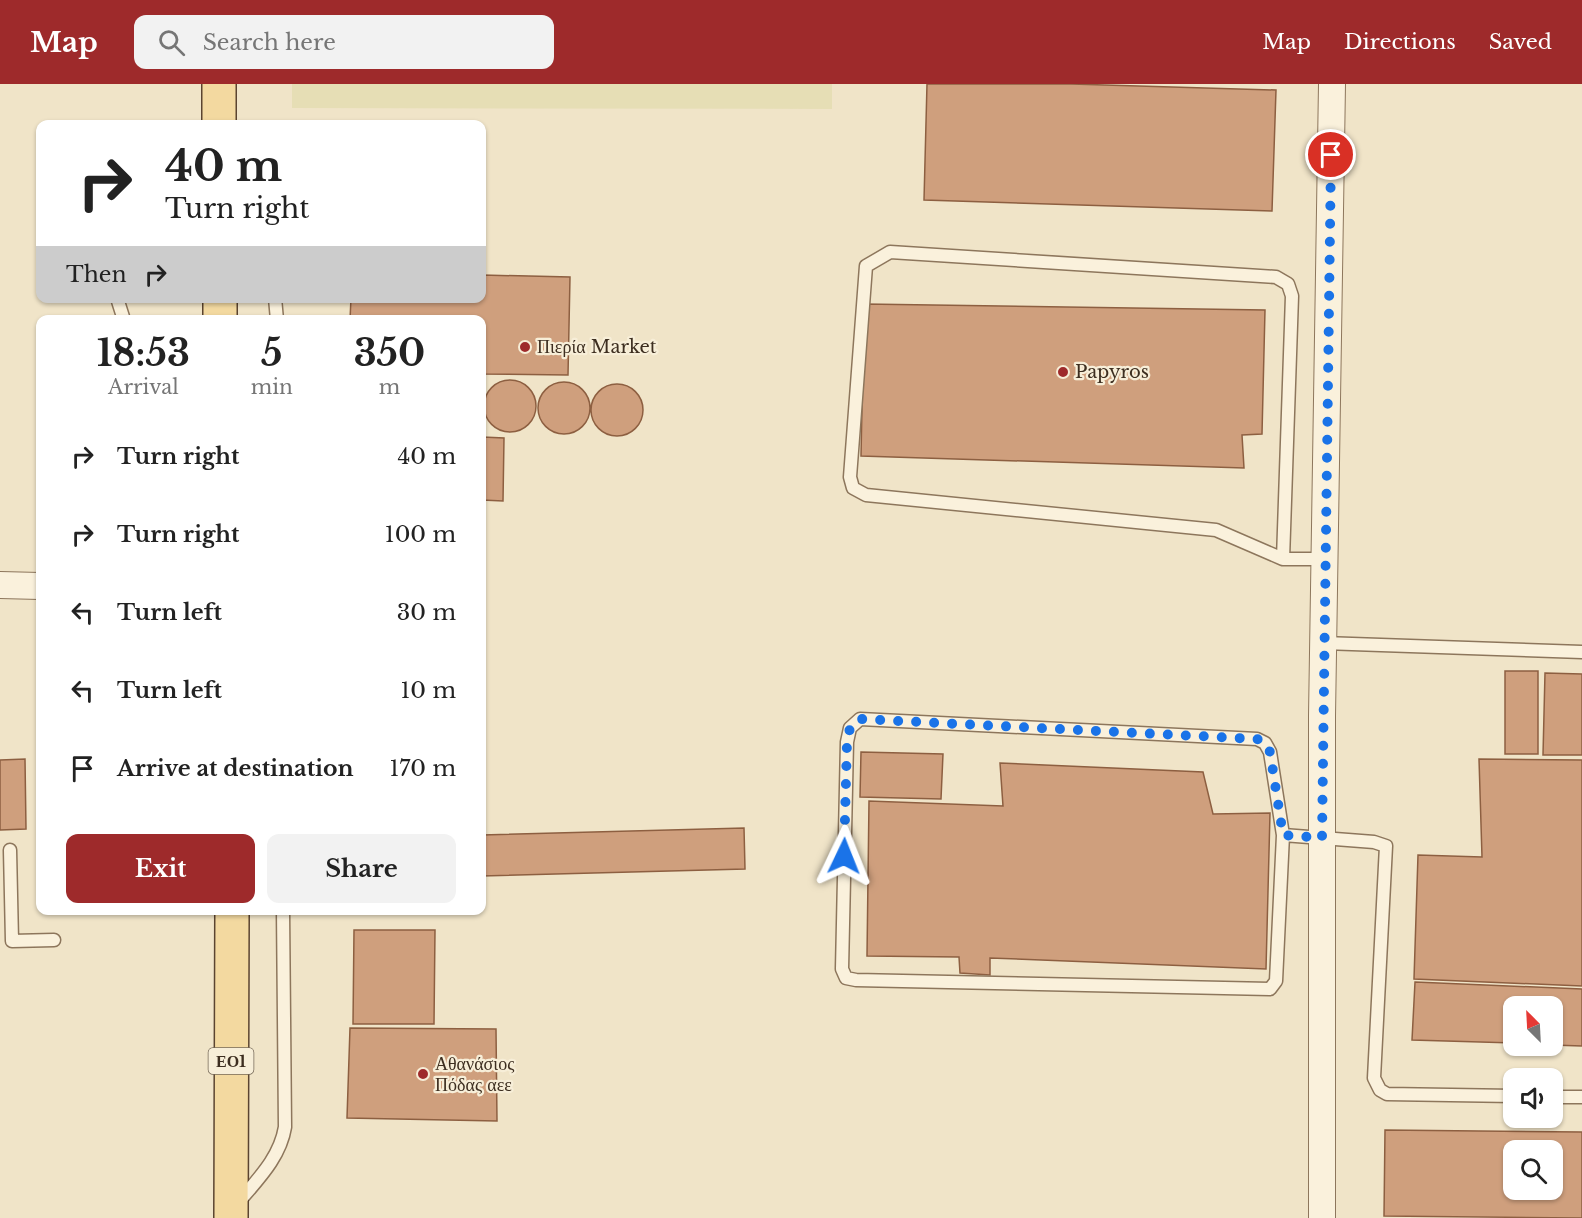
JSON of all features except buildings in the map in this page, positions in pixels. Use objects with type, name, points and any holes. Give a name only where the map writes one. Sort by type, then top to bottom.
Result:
[{"type":"main road","points":[[219,84],[219,120]]},
{"type":"main road","name":"ΕΟ1","points":[[231,1215],[232,915]]},
{"type":"street","points":[[1322,1218],[1323,644],[1332,84]]},
{"type":"street","points":[[0,585],[36,586]]},
{"type":"lane","points":[[1283,559],[1292,296],[1288,284],[1276,277],[890,252],[866,266],[850,477],[853,488],[866,495],[1216,530],[1283,559],[1324,559]]},
{"type":"lane","points":[[1323,644],[1582,652]]},
{"type":"lane","points":[[860,719],[1257,739],[1265,743],[1270,752],[1283,835],[1276,981],[1270,989],[856,980],[846,978],[842,969],[847,742],[850,728],[860,719]]},
{"type":"lane","points":[[1283,835],[1374,842],[1386,846],[1374,1078],[1380,1090],[1387,1094],[1503,1096]]},
{"type":"lane","points":[[10,850],[12,941],[54,940]]},
{"type":"lane","points":[[231,1215],[275,1158],[283,1142],[285,1127],[283,915]]},
{"type":"lane","points":[[1563,1097],[1582,1097]]},
{"type":"shaded area","points":[[292,84],[832,84],[832,109],[292,108]]},
{"type":"place","name":"Πιερία Market","points":[[525,347]]},
{"type":"place","name":"Papyros","points":[[1063,372]]},
{"type":"place","name":"Αθανάσιος Πόδας αεε","points":[[423,1074]]},
{"type":"route","points":[[844,856],[847,742],[850,728],[860,719],[1257,739],[1265,743],[1270,752],[1283,835],[1322,838],[1331,155]]}]
